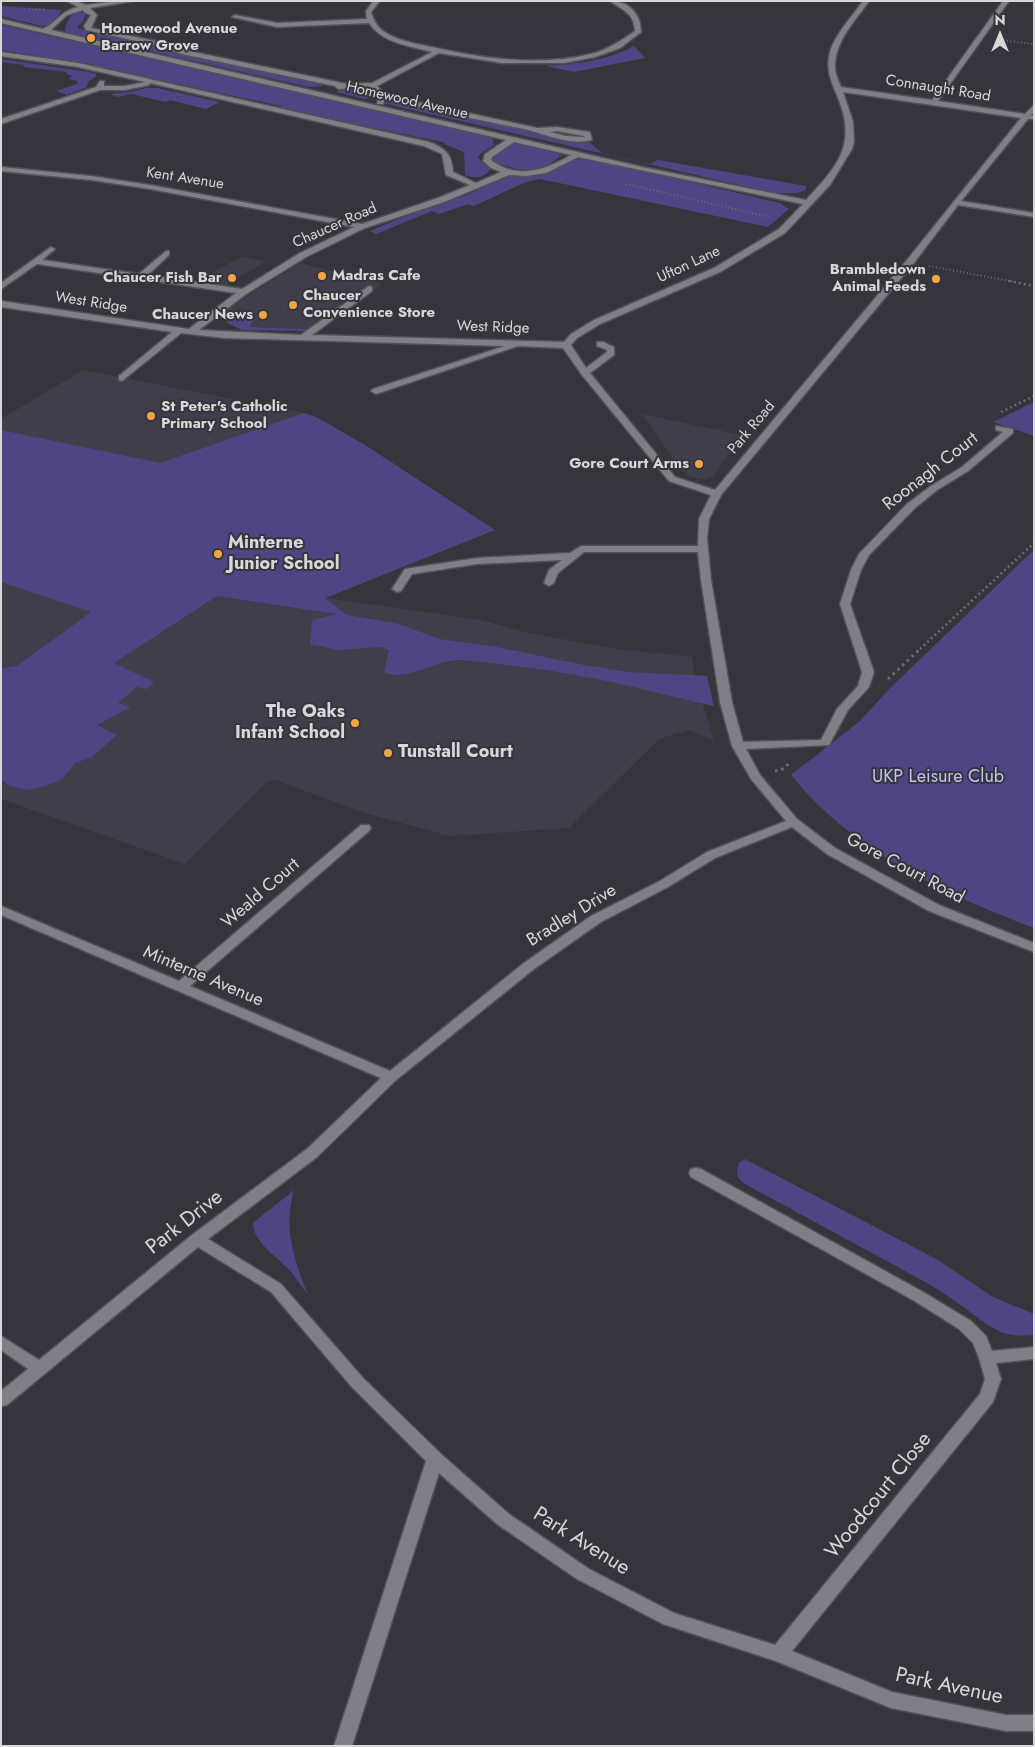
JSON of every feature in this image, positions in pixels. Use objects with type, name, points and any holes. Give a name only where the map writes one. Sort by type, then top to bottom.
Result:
[{"type":"street","points":[[70,1],[86,8]]},
{"type":"street","points":[[44,32],[53,28],[67,13],[131,1]]},
{"type":"street","points":[[376,1],[368,12],[370,21],[374,29],[386,36],[438,51],[487,60],[513,62],[538,62],[592,55],[627,42],[638,32],[639,22],[631,11],[613,1]]},
{"type":"street","name":"Ufton Lane","points":[[566,344],[574,336],[597,322],[717,270],[782,231],[827,183],[848,149],[850,142],[849,122],[830,70],[833,53],[837,42],[866,1]]},
{"type":"street","points":[[934,102],[1006,1]]},
{"type":"street","name":"Homewood Avenue","points":[[86,8],[86,11],[92,12],[94,15],[87,26],[88,29],[165,45],[182,52],[346,86]]},
{"type":"street","points":[[235,16],[277,25],[370,21]]},
{"type":"street","name":"Homewood Avenue","points":[[1,21],[642,169],[808,203]]},
{"type":"street","points":[[317,94],[333,88],[373,85],[438,51]]},
{"type":"street","points":[[1,54],[59,62],[426,144],[443,149],[448,155],[449,173],[475,185]]},
{"type":"street","points":[[100,88],[100,84],[110,73]]},
{"type":"street","points":[[1,122],[100,88],[124,88],[153,83]]},
{"type":"street","points":[[372,107],[382,102],[383,97],[373,85]]},
{"type":"street","name":"Connaught Road","points":[[838,89],[1030,117]]},
{"type":"street","name":"Homewood Avenue","points":[[383,97],[537,130],[573,140],[589,138],[587,134],[564,129],[537,130]]},
{"type":"street","name":"Park Road","points":[[793,822],[755,776],[738,746],[726,702],[719,663],[703,549],[704,519],[717,494],[910,262],[956,202],[1030,117],[1034,107]]},
{"type":"street","points":[[506,173],[492,166],[487,161],[488,156],[514,138]]},
{"type":"street","name":"Chaucer Road","points":[[191,332],[243,292],[282,266],[362,226],[441,200],[506,173],[542,172],[552,169],[579,153]]},
{"type":"street","name":"Kent Avenue","points":[[1,169],[91,178],[150,187],[362,226]]},
{"type":"street","points":[[956,202],[1034,215]]},
{"type":"street","points":[[1,287],[51,249]]},
{"type":"street","points":[[142,276],[166,253]]},
{"type":"street","points":[[35,261],[243,292]]},
{"type":"street","points":[[303,336],[369,289]]},
{"type":"street","name":"West Ridge","points":[[1,304],[191,332],[566,344]]},
{"type":"street","points":[[122,378],[179,330]]},
{"type":"street","points":[[376,391],[521,343]]},
{"type":"street","points":[[566,344],[574,360],[672,480],[717,494]]},
{"type":"street","points":[[585,373],[611,353],[609,346],[600,344]]},
{"type":"street","name":"Roonagh Court","points":[[824,742],[843,708],[863,687],[868,672],[845,604],[856,570],[864,554],[911,506],[934,488],[965,469],[1010,431],[999,428]]},
{"type":"street","points":[[549,583],[553,572],[581,549],[703,549]]},
{"type":"street","points":[[396,589],[409,571],[477,561],[573,556]]},
{"type":"street","points":[[738,746],[824,742]]},
{"type":"street","name":"Gore Court Road","points":[[793,822],[831,851],[925,903],[1034,948]]},
{"type":"street","name":"Bradley Drive","points":[[391,1076],[528,966],[596,919],[664,884],[711,855],[793,822]]},
{"type":"street","name":"Weald Court","points":[[180,988],[365,828]]},
{"type":"street","name":"Minterne Avenue","points":[[1,910],[180,988],[391,1076]]},
{"type":"street","name":"Park Drive","points":[[1,1400],[196,1240],[312,1153],[391,1076]]},
{"type":"street","name":"Woodcourt Close","points":[[696,1173],[918,1296],[965,1326],[980,1340],[993,1379],[987,1397],[779,1654]]},
{"type":"street","name":"Park Avenue","points":[[196,1240],[276,1288],[357,1382],[435,1460],[503,1519],[583,1574],[669,1619],[779,1654],[891,1700],[1006,1723],[1034,1723]]},
{"type":"street","points":[[1,1342],[39,1368]]},
{"type":"street","points":[[987,1358],[1034,1353]]},
{"type":"street","points":[[343,1746],[435,1460]]},
{"type":"path","points":[[981,37],[1034,44]]},
{"type":"path","points":[[622,183],[791,222]]},
{"type":"path","points":[[910,262],[1034,286]]},
{"type":"path","points":[[999,428],[990,422],[991,416],[1034,396]]},
{"type":"path","points":[[881,685],[1034,543]]},
{"type":"path","points":[[755,776],[781,770],[810,748],[824,742]]},
{"type":"shaded area","points":[[242,256],[265,262],[226,285],[202,279]]},
{"type":"shaded area","points":[[300,263],[382,284],[322,329],[248,327],[253,320],[223,312]]},
{"type":"shaded area","points":[[83,370],[304,413],[316,417],[365,445],[495,530],[326,598],[481,620],[529,633],[616,649],[692,657],[696,682],[714,741],[689,730],[659,739],[569,828],[450,836],[365,813],[275,780],[268,781],[185,864],[1,799],[1,419]]},
{"type":"shaded area","points":[[642,414],[746,436],[728,455],[714,476],[707,479],[699,479],[690,477],[682,471]]},
{"type":"green space","points":[[1,6],[62,10],[51,24],[42,26],[1,16]]},
{"type":"green space","points":[[75,13],[86,13],[83,22],[77,27],[80,29],[171,51],[320,82],[323,86],[309,87],[65,32],[65,27]]},
{"type":"green space","points":[[1,25],[485,135],[492,138],[494,145],[480,154],[478,158],[491,168],[480,177],[465,175],[464,152],[443,142],[283,109],[281,106],[92,64],[1,50]]},
{"type":"green space","points":[[634,46],[645,58],[574,72],[545,66],[579,63],[602,58]]},
{"type":"green space","points":[[1,59],[89,72],[96,74],[96,76],[88,82],[87,87],[67,95],[56,91],[77,84],[78,81],[68,79],[72,76],[66,74],[68,72],[23,67],[25,65],[1,62]]},
{"type":"green space","points":[[157,88],[220,102],[206,109],[170,100],[166,102],[131,94],[117,97],[110,94]]},
{"type":"green space","points":[[341,88],[365,88],[374,93],[374,97],[364,99],[336,92]]},
{"type":"green space","points":[[390,100],[525,129],[564,140],[588,141],[602,153],[650,164],[658,160],[806,186],[806,189],[797,193],[779,194],[382,103]]},
{"type":"green space","points":[[512,144],[521,144],[562,155],[544,167],[529,170],[521,170],[493,162],[493,157]]},
{"type":"green space","points":[[592,159],[780,203],[789,209],[768,227],[540,179],[517,186],[473,206],[469,204],[439,214],[432,211],[376,234],[370,231],[418,211],[467,195],[504,177],[516,174],[547,172],[570,160]]},
{"type":"green space","points":[[229,316],[254,320],[249,327],[308,329],[305,331],[242,330],[227,323]]},
{"type":"green space","points":[[1034,402],[1034,436],[993,422]]},
{"type":"green space","name":"Minterne Junior School","points":[[304,413],[316,417],[365,445],[495,530],[325,598],[347,615],[400,624],[439,639],[497,647],[584,665],[628,672],[709,676],[707,677],[714,706],[576,675],[462,660],[453,660],[412,673],[392,675],[384,672],[389,650],[380,647],[338,650],[310,644],[312,620],[337,614],[217,596],[114,663],[154,682],[147,689],[137,687],[118,703],[131,707],[97,725],[117,735],[92,757],[75,763],[62,779],[46,786],[27,790],[10,786],[1,779],[1,669],[17,666],[91,612],[1,582],[1,430],[160,463]]},
{"type":"green space","name":"UKP Leisure Club","points":[[1034,550],[1034,928],[933,884],[871,848],[843,827],[791,775],[860,721],[890,688]]},
{"type":"green space","points":[[745,1159],[938,1260],[993,1297],[1034,1314],[1034,1335],[1021,1336],[1010,1334],[991,1327],[929,1284],[745,1184],[738,1177],[737,1172],[739,1163]]},
{"type":"green space","points":[[294,1190],[291,1204],[290,1231],[298,1269],[308,1295],[291,1272],[262,1244],[254,1230],[253,1223]]},
{"type":"place","name":"Homewood Avenue Barrow Grove","points":[[91,38]]},
{"type":"place","name":"Madras Cafe","points":[[322,276]]},
{"type":"place","name":"Chaucer Fish Bar","points":[[232,278]]},
{"type":"place","name":"Brambledown Animal Feeds","points":[[936,279]]},
{"type":"place","name":"Chaucer Convenience Store","points":[[293,305]]},
{"type":"place","name":"Chaucer News","points":[[263,315]]},
{"type":"place","name":"St Peter's Catholic Primary School","points":[[151,416]]},
{"type":"place","name":"Gore Court Arms","points":[[699,464]]},
{"type":"place","name":"Minterne Junior School","points":[[218,554]]},
{"type":"place","name":"The Oaks Infant School","points":[[355,723]]},
{"type":"place","name":"Tunstall Court","points":[[388,753]]}]
